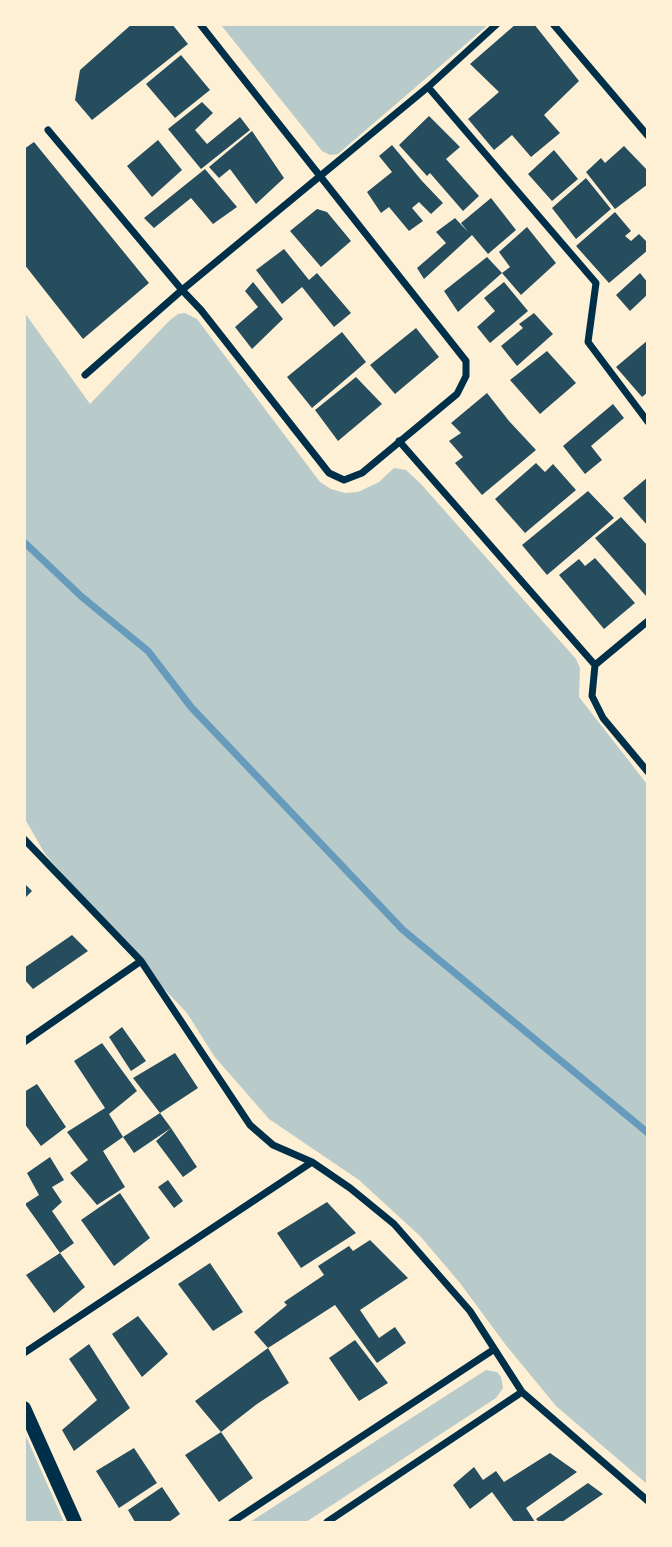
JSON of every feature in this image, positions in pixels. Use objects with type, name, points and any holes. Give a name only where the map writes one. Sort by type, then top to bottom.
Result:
[{"type":"main road","points":[[24,1408],[75,1522]]},
{"type":"street","points":[[48,130],[201,310],[329,473],[344,480],[362,473],[457,394],[466,376],[466,361],[200,24]]},
{"type":"street","points":[[85,375],[182,290],[428,87],[497,24]]},
{"type":"street","points":[[553,24],[648,136]]},
{"type":"street","points":[[428,87],[596,283],[588,342],[648,422]]},
{"type":"street","points":[[399,441],[595,665]]},
{"type":"street","points":[[648,621],[595,665],[592,696],[603,718],[648,772]]},
{"type":"street","points":[[24,839],[141,961],[250,1125],[273,1145],[312,1162],[350,1188],[394,1224],[470,1311],[522,1392],[648,1501]]},
{"type":"street","points":[[24,1042],[141,961]]},
{"type":"street","points":[[24,1353],[312,1162]]},
{"type":"street","points":[[232,1522],[493,1350]]},
{"type":"street","points":[[327,1522],[522,1392]]},
{"type":"shaded area","points":[[221,25],[488,25],[338,154],[330,155],[322,151]]},
{"type":"shaded area","points":[[24,312],[90,404],[169,321],[178,314],[185,313],[197,319],[320,482],[345,493],[358,492],[379,482],[394,468],[406,470],[576,659],[580,668],[579,697],[647,784],[647,1484],[556,1406],[420,1236],[359,1180],[269,1119],[214,1056],[187,1013],[45,854],[25,819]]},
{"type":"shaded area","points":[[486,1370],[497,1372],[501,1377],[503,1388],[496,1398],[306,1522],[250,1522]]},
{"type":"shaded area","points":[[25,1434],[64,1522],[25,1522]]},
{"type":"building","points":[[132,24],[172,24],[188,44],[92,120],[75,100],[80,70]]},
{"type":"building","points":[[516,24],[534,24],[579,81],[544,115],[560,133],[531,157],[512,135],[494,150],[468,119],[499,92],[470,64]]},
{"type":"building","points":[[181,55],[210,90],[175,118],[146,84]]},
{"type":"building","points":[[202,102],[213,113],[195,130],[207,144],[240,117],[250,130],[201,169],[168,129]]},
{"type":"building","points":[[429,116],[460,147],[446,159],[479,196],[463,211],[430,173],[427,176],[399,145]]},
{"type":"building","points":[[252,131],[284,178],[256,204],[230,169],[219,178],[209,167]]},
{"type":"building","points":[[158,140],[182,170],[152,197],[127,166]]},
{"type":"building","points":[[34,142],[149,283],[83,339],[24,264],[24,149]]},
{"type":"building","points":[[392,145],[443,203],[431,214],[419,202],[412,208],[423,221],[409,231],[389,207],[381,213],[367,192],[392,172],[379,156]]},
{"type":"building","points":[[624,146],[648,171],[648,184],[615,209],[586,172],[601,158],[605,163]]},
{"type":"building","points":[[554,150],[578,179],[552,201],[528,174]]},
{"type":"building","points":[[205,169],[237,207],[213,224],[191,198],[154,228],[144,218]]},
{"type":"building","points":[[586,178],[611,209],[576,239],[552,208]]},
{"type":"building","points":[[491,198],[516,230],[488,254],[472,235],[424,279],[417,268],[446,243],[436,232],[455,218],[468,232],[461,223]]},
{"type":"building","points":[[317,209],[327,212],[351,241],[321,267],[290,231]]},
{"type":"building","points":[[615,212],[631,231],[625,236],[631,241],[639,234],[648,243],[648,250],[609,283],[576,246]]},
{"type":"building","points":[[527,227],[556,263],[521,295],[502,273],[510,267],[499,252]]},
{"type":"building","points":[[284,249],[309,280],[317,273],[351,313],[334,327],[302,287],[282,304],[256,270]]},
{"type":"building","points":[[487,257],[502,273],[458,312],[444,291]]},
{"type":"building","points":[[640,273],[648,283],[648,294],[630,311],[616,295]]},
{"type":"building","points":[[253,282],[283,319],[252,349],[235,327],[258,307],[245,291]]},
{"type":"building","points":[[504,282],[528,311],[490,343],[477,327],[495,311],[484,298]]},
{"type":"building","points":[[534,313],[553,334],[517,366],[501,346],[523,328],[519,324]]},
{"type":"building","points":[[416,328],[439,357],[395,394],[370,365]]},
{"type":"building","points":[[342,332],[366,362],[312,408],[287,377]]},
{"type":"building","points":[[648,340],[648,392],[642,397],[616,367]]},
{"type":"building","points":[[547,351],[576,383],[540,414],[510,380]]},
{"type":"building","points":[[356,377],[382,404],[338,441],[315,410]]},
{"type":"building","points":[[487,393],[536,450],[482,495],[455,463],[463,457],[449,441],[461,433],[451,423]]},
{"type":"building","points":[[613,404],[624,418],[591,446],[602,460],[585,474],[563,446]]},
{"type":"building","points":[[536,463],[545,472],[553,464],[576,490],[525,533],[495,499]]},
{"type":"building","points":[[648,477],[648,526],[623,498]]},
{"type":"building","points":[[588,491],[614,518],[547,575],[522,545]]},
{"type":"building","points":[[621,517],[648,546],[646,596],[595,538]]},
{"type":"building","points":[[595,558],[635,603],[604,629],[559,575],[579,559],[585,566]]},
{"type":"building","points":[[24,883],[32,891],[24,899]]},
{"type":"building","points":[[72,935],[88,951],[33,989],[24,979],[24,968]]},
{"type":"building","points":[[122,1027],[146,1061],[131,1071],[109,1037]]},
{"type":"building","points":[[102,1043],[137,1091],[109,1114],[123,1137],[103,1151],[125,1187],[97,1205],[70,1173],[88,1160],[67,1132],[105,1108],[74,1061]]},
{"type":"building","points":[[175,1053],[198,1088],[160,1113],[133,1078]]},
{"type":"building","points":[[37,1084],[66,1127],[41,1146],[24,1123],[24,1092]]},
{"type":"building","points":[[160,1113],[171,1128],[134,1153],[123,1137]]},
{"type":"building","points":[[171,1128],[197,1167],[183,1177],[156,1141]]},
{"type":"building","points":[[50,1157],[64,1180],[52,1187],[62,1202],[52,1211],[74,1243],[60,1253],[25,1204],[39,1195],[27,1173]]},
{"type":"building","points":[[168,1180],[183,1201],[174,1208],[158,1187]]},
{"type":"building","points":[[120,1193],[150,1238],[114,1266],[81,1220]]},
{"type":"building","points":[[327,1202],[356,1233],[301,1268],[277,1233]]},
{"type":"building","points":[[370,1240],[408,1278],[360,1310],[379,1338],[395,1327],[406,1343],[377,1363],[335,1305],[268,1348],[254,1332],[287,1305],[284,1302],[324,1275],[318,1266],[349,1246],[353,1251]]},
{"type":"building","points":[[60,1253],[85,1287],[54,1313],[26,1275]]},
{"type":"building","points":[[210,1263],[243,1312],[213,1331],[178,1284]]},
{"type":"building","points":[[138,1316],[168,1354],[142,1377],[112,1334]]},
{"type":"building","points":[[355,1340],[388,1383],[359,1401],[329,1358]]},
{"type":"building","points":[[89,1344],[130,1408],[74,1451],[62,1430],[97,1400],[69,1359]]},
{"type":"building","points":[[268,1348],[289,1383],[221,1432],[195,1401]]},
{"type":"building","points":[[221,1432],[253,1478],[219,1502],[185,1455]]},
{"type":"building","points":[[134,1448],[157,1483],[119,1508],[96,1471]]},
{"type":"building","points":[[550,1453],[577,1472],[526,1508],[535,1522],[514,1522],[492,1492],[470,1509],[453,1485],[474,1467],[483,1480],[496,1471],[504,1482]]},
{"type":"building","points":[[588,1483],[603,1494],[562,1522],[539,1522],[536,1519]]},
{"type":"building","points":[[162,1487],[180,1514],[169,1522],[135,1522],[128,1510]]},
{"type":"waterway","points":[[24,542],[82,597],[148,651],[191,707],[403,930],[648,1133]]}]
